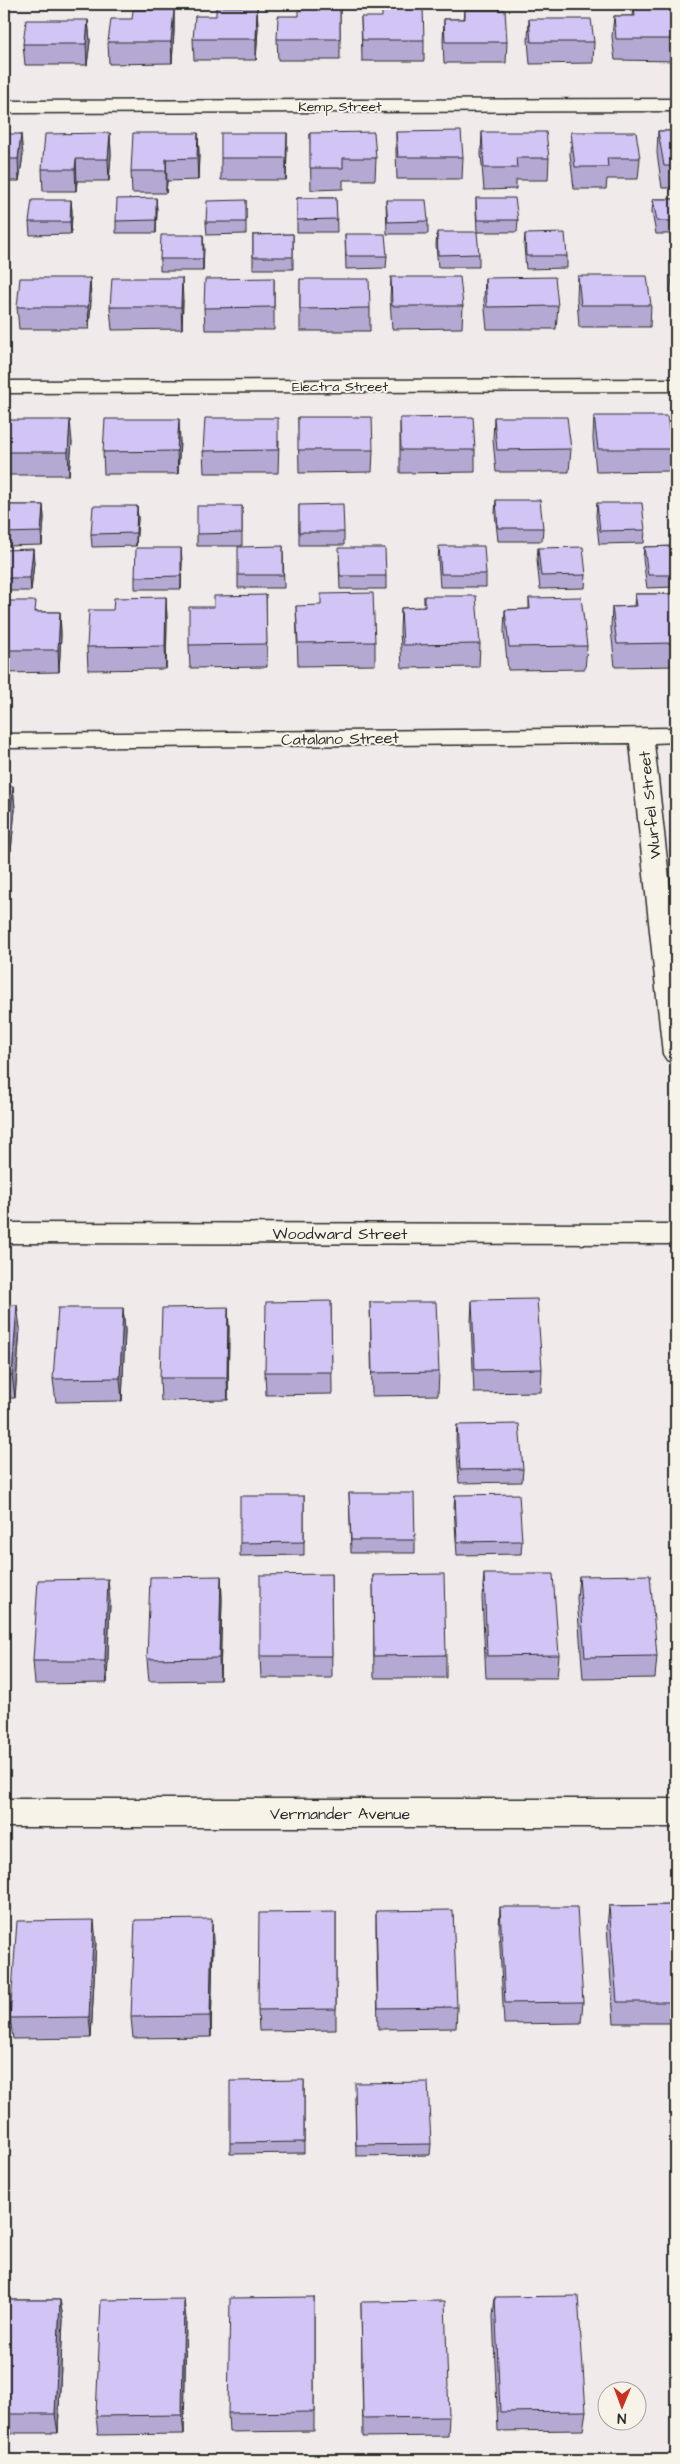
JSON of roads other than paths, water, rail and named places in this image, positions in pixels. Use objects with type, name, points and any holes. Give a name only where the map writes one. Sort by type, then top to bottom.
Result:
[{"type":"street","name":"Kemp Street","points":[[4,107],[676,105]]},
{"type":"street","name":"Electra Street","points":[[4,387],[676,385]]},
{"type":"street","name":"Wurfel Street","points":[[641,735],[676,1054]]},
{"type":"street","name":"Catalano Street","points":[[4,741],[676,735]]},
{"type":"street","name":"Woodward Street","points":[[4,1233],[676,1234]]},
{"type":"street","name":"Vermander Avenue","points":[[4,1813],[676,1813]]}]
